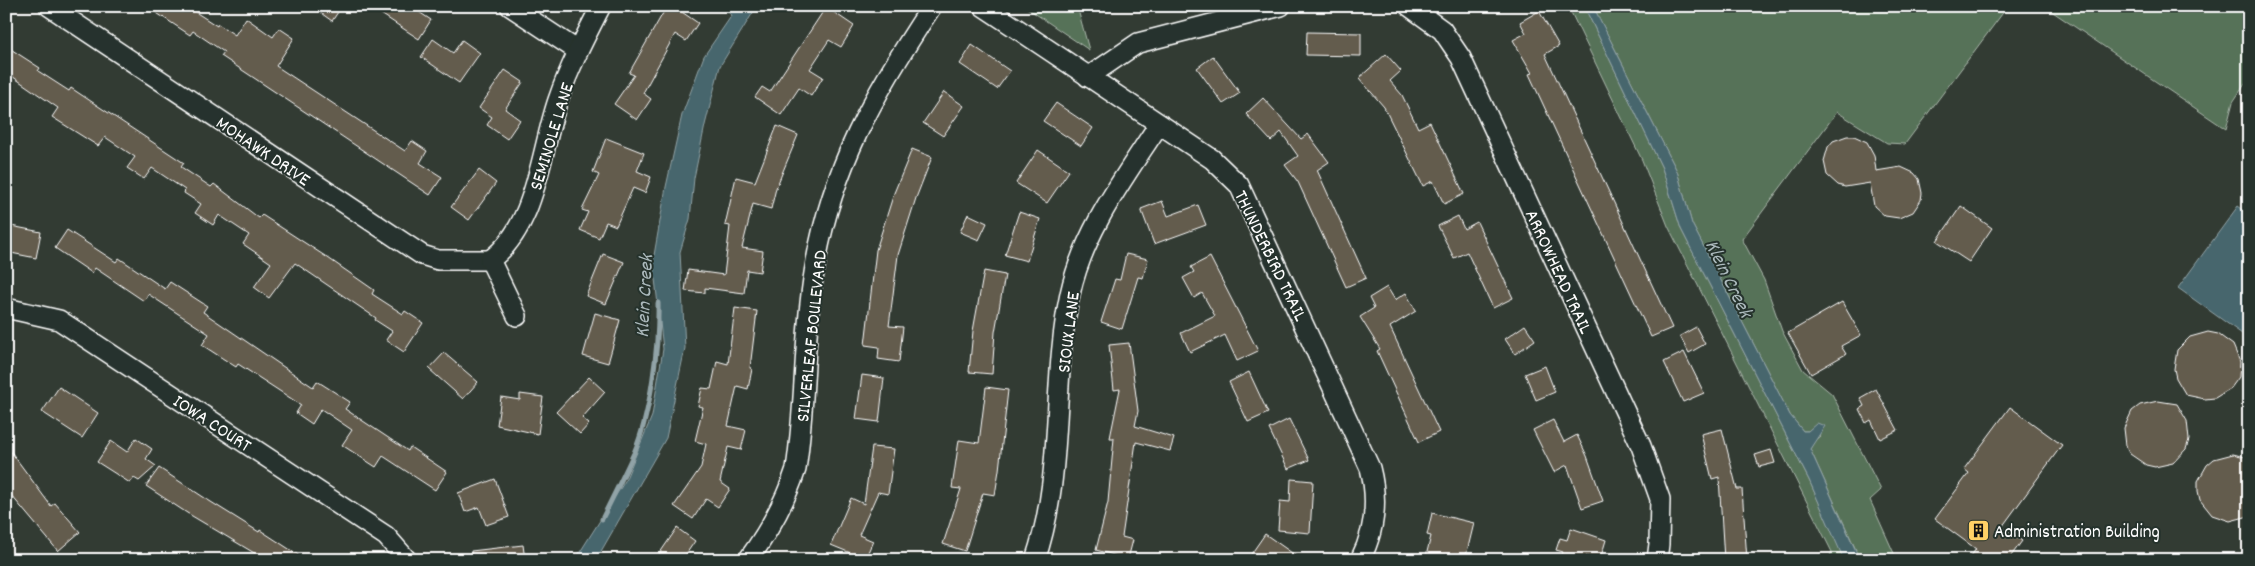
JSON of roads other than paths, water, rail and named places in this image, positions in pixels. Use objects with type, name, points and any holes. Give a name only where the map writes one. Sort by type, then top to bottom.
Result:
[{"type":"street","name":"MOHAWK DRIVE","points":[[49,6],[422,255],[438,260],[490,260]]},
{"type":"street","points":[[510,6],[578,51]]},
{"type":"street","name":"SEMINOLE LANE","points":[[490,260],[509,244],[528,207],[546,135],[578,51],[601,6]]},
{"type":"street","name":"SILVERLEAF BOULEVARD","points":[[748,560],[770,530],[787,497],[796,469],[814,274],[822,230],[836,184],[867,111],[890,69],[932,6]]},
{"type":"street","name":"THUNDERBIRD TRAIL","points":[[983,6],[1212,159],[1239,185],[1360,443],[1372,476],[1375,500],[1372,525],[1360,560]]},
{"type":"street","points":[[1088,76],[1138,43],[1281,6]]},
{"type":"street","name":"ARROWHEAD TRAIL","points":[[1408,6],[1442,30],[1461,58],[1641,446],[1660,499],[1657,560]]},
{"type":"street","name":"SIOUX LANE","points":[[1035,560],[1051,494],[1063,343],[1076,270],[1088,241],[1103,213],[1159,124]]},
{"type":"street","points":[[490,260],[517,316]]},
{"type":"street","name":"IOWA COURT","points":[[6,308],[59,320],[386,536],[412,558]]},
{"type":"water","points":[[719,6],[757,6],[720,66],[705,125],[694,178],[690,219],[680,252],[685,348],[666,438],[596,560],[575,560],[625,481],[652,416],[663,349],[653,261],[666,187],[682,115],[704,56],[732,15]]},
{"type":"water","points":[[1584,6],[1593,6],[1677,171],[1692,224],[1790,415],[1803,431],[1808,431],[1817,423],[1825,426],[1810,449],[1860,560],[1844,560],[1809,480],[1681,229],[1662,168]]},
{"type":"water","points":[[2238,206],[2249,214],[2249,339],[2178,288]]},
{"type":"waterway","name":"Klein Creek","points":[[602,519],[634,453],[645,419],[653,379],[658,303]]},
{"type":"place","name":"Administration Building","points":[[1978,530]]}]
